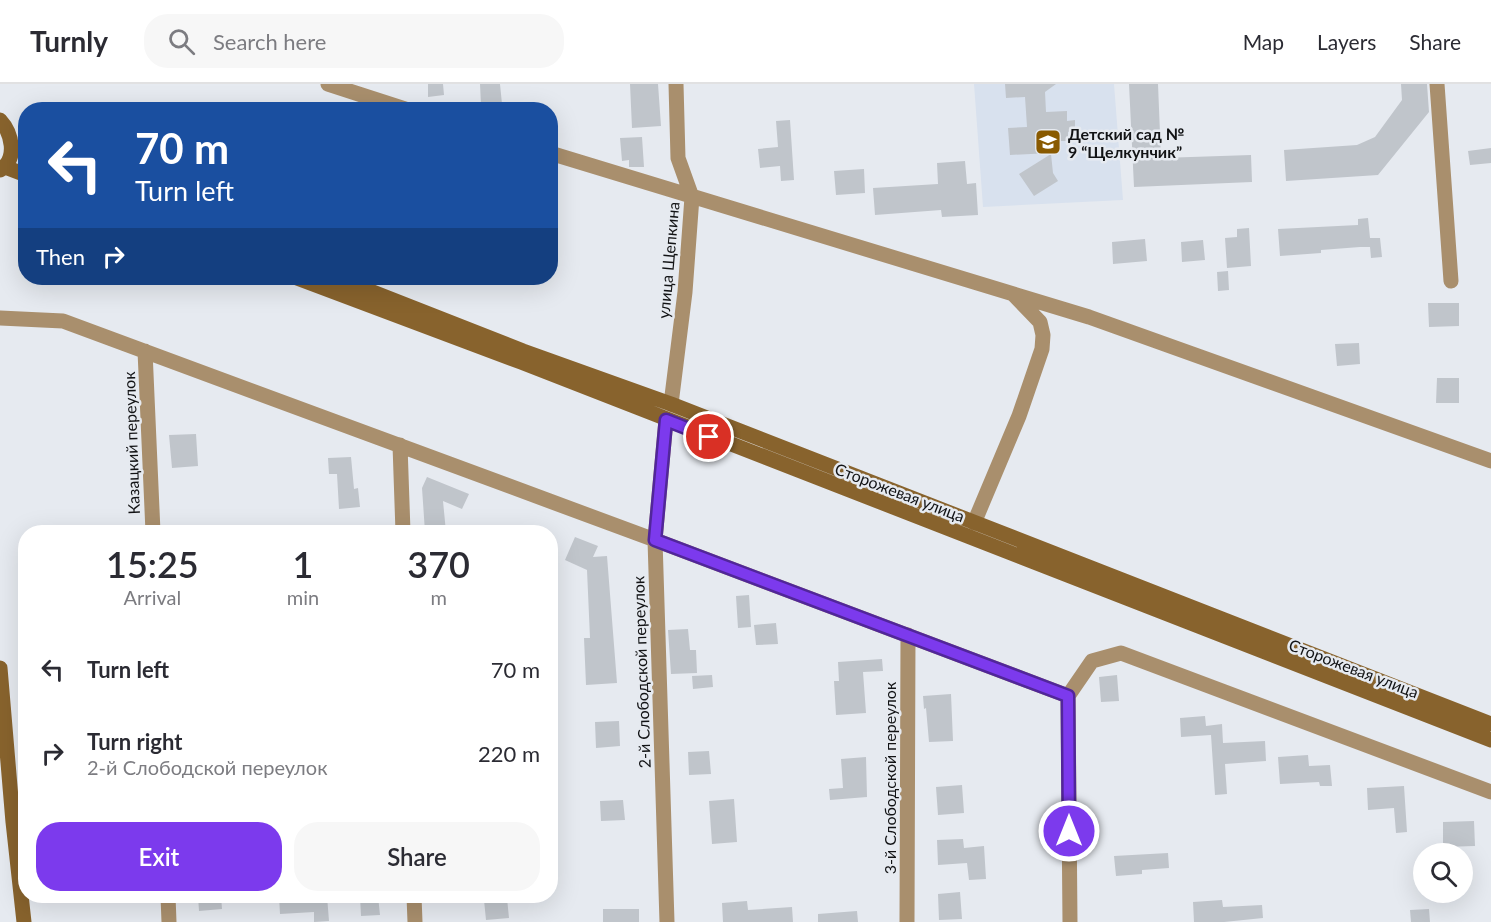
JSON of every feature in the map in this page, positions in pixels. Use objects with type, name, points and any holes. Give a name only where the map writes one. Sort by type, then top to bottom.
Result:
[{"type":"main road","points":[[0,113],[4,126],[18,150]]},
{"type":"main road","points":[[3,168],[18,153]]},
{"type":"main road","points":[[3,168],[18,172]]},
{"type":"main road","name":"Сторожевая улица","points":[[315,285],[1491,740]]},
{"type":"main road","name":"Сторожевая улица","points":[[355,285],[523,351],[671,404],[1491,724]]},
{"type":"main road","points":[[0,668],[18,867]]},
{"type":"main road","points":[[22,903],[24,922]]},
{"type":"street","points":[[328,84],[383,102]]},
{"type":"street","name":"улица Щепкина","points":[[671,404],[685,292],[692,197],[678,158],[676,84]]},
{"type":"street","points":[[1437,84],[1451,281]]},
{"type":"street","points":[[558,155],[1089,317],[1491,461]]},
{"type":"street","points":[[974,523],[1019,416],[1042,349],[1043,335],[1040,322],[1011,292]]},
{"type":"street","points":[[0,318],[63,321],[1068,696]]},
{"type":"street","name":"Казацкий переулок","points":[[145,351],[153,525]]},
{"type":"street","name":"2-й Слободской переулок","points":[[666,420],[655,540],[667,922]]},
{"type":"street","points":[[400,446],[403,525]]},
{"type":"street","name":"3-й Слободской переулок","points":[[907,922],[908,635]]},
{"type":"street","points":[[1070,922],[1068,696],[1092,661],[1121,653],[1491,792]]},
{"type":"street","points":[[168,903],[169,922]]},
{"type":"street","points":[[414,903],[415,922]]},
{"type":"shaded area","name":"Детский сад № 9 “Щелкунчик”","points":[[974,84],[1114,84],[1123,200],[983,207]]},
{"type":"building","points":[[428,84],[443,84],[444,95],[428,97]]},
{"type":"building","points":[[480,84],[500,84],[502,102],[481,102]]},
{"type":"building","points":[[630,84],[658,84],[661,126],[632,128]]},
{"type":"building","points":[[1005,84],[1056,84],[1045,92],[1046,112],[1067,111],[1067,121],[1075,120],[1075,131],[1068,132],[1068,141],[1055,141],[1055,146],[1050,147],[1051,153],[1010,155],[1008,128],[1027,127],[1025,97],[1006,98]]},
{"type":"building","points":[[1129,84],[1158,84],[1161,158],[1251,155],[1252,182],[1134,187]]},
{"type":"building","points":[[1401,84],[1427,84],[1429,112],[1378,175],[1286,181],[1284,150],[1357,145],[1375,137],[1402,100]]},
{"type":"building","points":[[790,120],[794,180],[781,181],[780,166],[760,168],[758,149],[778,147],[776,121]]},
{"type":"building","points":[[642,137],[644,167],[629,167],[629,160],[622,161],[620,138]]},
{"type":"building","points":[[1491,148],[1491,163],[1470,165],[1468,151]]},
{"type":"building","points":[[1051,154],[1053,173],[1058,181],[1034,196],[1019,174]]},
{"type":"building","points":[[965,161],[967,184],[976,183],[978,215],[942,217],[941,210],[875,215],[873,188],[938,184],[937,163]]},
{"type":"building","points":[[864,169],[865,193],[836,195],[834,171]]},
{"type":"building","points":[[1368,218],[1370,238],[1380,238],[1382,257],[1371,258],[1370,247],[1321,250],[1321,253],[1280,256],[1278,229],[1358,225],[1358,219]]},
{"type":"building","points":[[1249,228],[1251,266],[1227,268],[1225,238],[1237,237],[1237,229]]},
{"type":"building","points":[[1145,239],[1147,261],[1113,264],[1112,242]]},
{"type":"building","points":[[1203,240],[1205,260],[1182,262],[1181,242]]},
{"type":"building","points":[[1228,271],[1229,290],[1218,291],[1217,272]]},
{"type":"building","points":[[1428,303],[1459,303],[1459,326],[1429,327]]},
{"type":"building","points":[[1359,343],[1360,364],[1337,366],[1335,344]]},
{"type":"building","points":[[1437,378],[1459,378],[1459,403],[1436,403]]},
{"type":"building","points":[[196,434],[198,466],[172,468],[169,435]]},
{"type":"building","points":[[351,457],[354,489],[358,488],[360,507],[339,509],[337,474],[329,474],[328,458]]},
{"type":"building","points":[[427,477],[469,494],[462,509],[443,501],[445,525],[425,525],[422,488]]},
{"type":"building","points":[[575,537],[598,546],[593,557],[607,556],[617,683],[586,685],[584,638],[590,638],[587,570],[565,560]]},
{"type":"building","points":[[749,595],[751,627],[738,628],[736,596]]},
{"type":"building","points":[[776,623],[778,644],[756,645],[754,625]]},
{"type":"building","points":[[688,629],[690,650],[696,650],[697,673],[671,674],[668,630]]},
{"type":"building","points":[[882,659],[883,671],[863,672],[866,713],[836,715],[834,681],[839,681],[838,662]]},
{"type":"building","points":[[712,675],[713,687],[693,689],[692,676]]},
{"type":"building","points":[[1117,675],[1119,701],[1101,702],[1099,677]]},
{"type":"building","points":[[951,694],[953,741],[929,742],[923,696]]},
{"type":"building","points":[[1205,716],[1206,726],[1222,724],[1223,743],[1265,741],[1266,761],[1225,764],[1227,794],[1215,795],[1211,735],[1181,737],[1180,718]]},
{"type":"building","points":[[619,721],[620,746],[596,748],[595,722]]},
{"type":"building","points":[[709,751],[711,774],[689,775],[688,752]]},
{"type":"building","points":[[1308,755],[1309,766],[1330,765],[1332,786],[1320,786],[1319,782],[1280,784],[1278,757]]},
{"type":"building","points":[[866,757],[867,797],[830,800],[829,789],[843,788],[841,759]]},
{"type":"building","points":[[962,785],[964,813],[938,815],[936,787]]},
{"type":"building","points":[[1404,786],[1407,832],[1396,833],[1394,808],[1368,810],[1367,788]]},
{"type":"building","points":[[734,799],[737,842],[712,844],[709,801]]},
{"type":"building","points":[[623,800],[625,820],[601,821],[600,801]]},
{"type":"building","points":[[1474,821],[1475,846],[1473,843],[1443,843],[1443,822]]},
{"type":"building","points":[[963,839],[964,848],[984,846],[986,879],[969,880],[967,863],[938,865],[937,840]]},
{"type":"building","points":[[1168,853],[1169,868],[1142,870],[1142,874],[1116,876],[1114,856]]},
{"type":"building","points":[[960,892],[962,919],[939,920],[938,894]]},
{"type":"building","points":[[1222,900],[1223,907],[1262,905],[1263,918],[1194,922],[1193,902]]},
{"type":"building","points":[[747,901],[748,910],[792,907],[793,922],[723,922],[722,903]]},
{"type":"building","points":[[198,903],[222,903],[222,909],[199,911]]},
{"type":"building","points":[[279,903],[328,903],[329,921],[314,922],[314,912],[280,914]]},
{"type":"building","points":[[360,903],[379,903],[380,915],[361,916]]},
{"type":"building","points":[[484,903],[508,903],[509,918],[486,920]]},
{"type":"building","points":[[603,909],[639,909],[639,922],[603,922]]},
{"type":"building","points":[[1429,909],[1430,922],[1411,922],[1410,910]]},
{"type":"building","points":[[857,911],[858,922],[818,922],[818,914]]},
{"type":"place","name":"Детский сад № 9 “Щелкунчик”","points":[[1048,142]]},
{"type":"route","points":[[709,437],[666,420],[655,540],[1068,696],[1069,831]]}]
